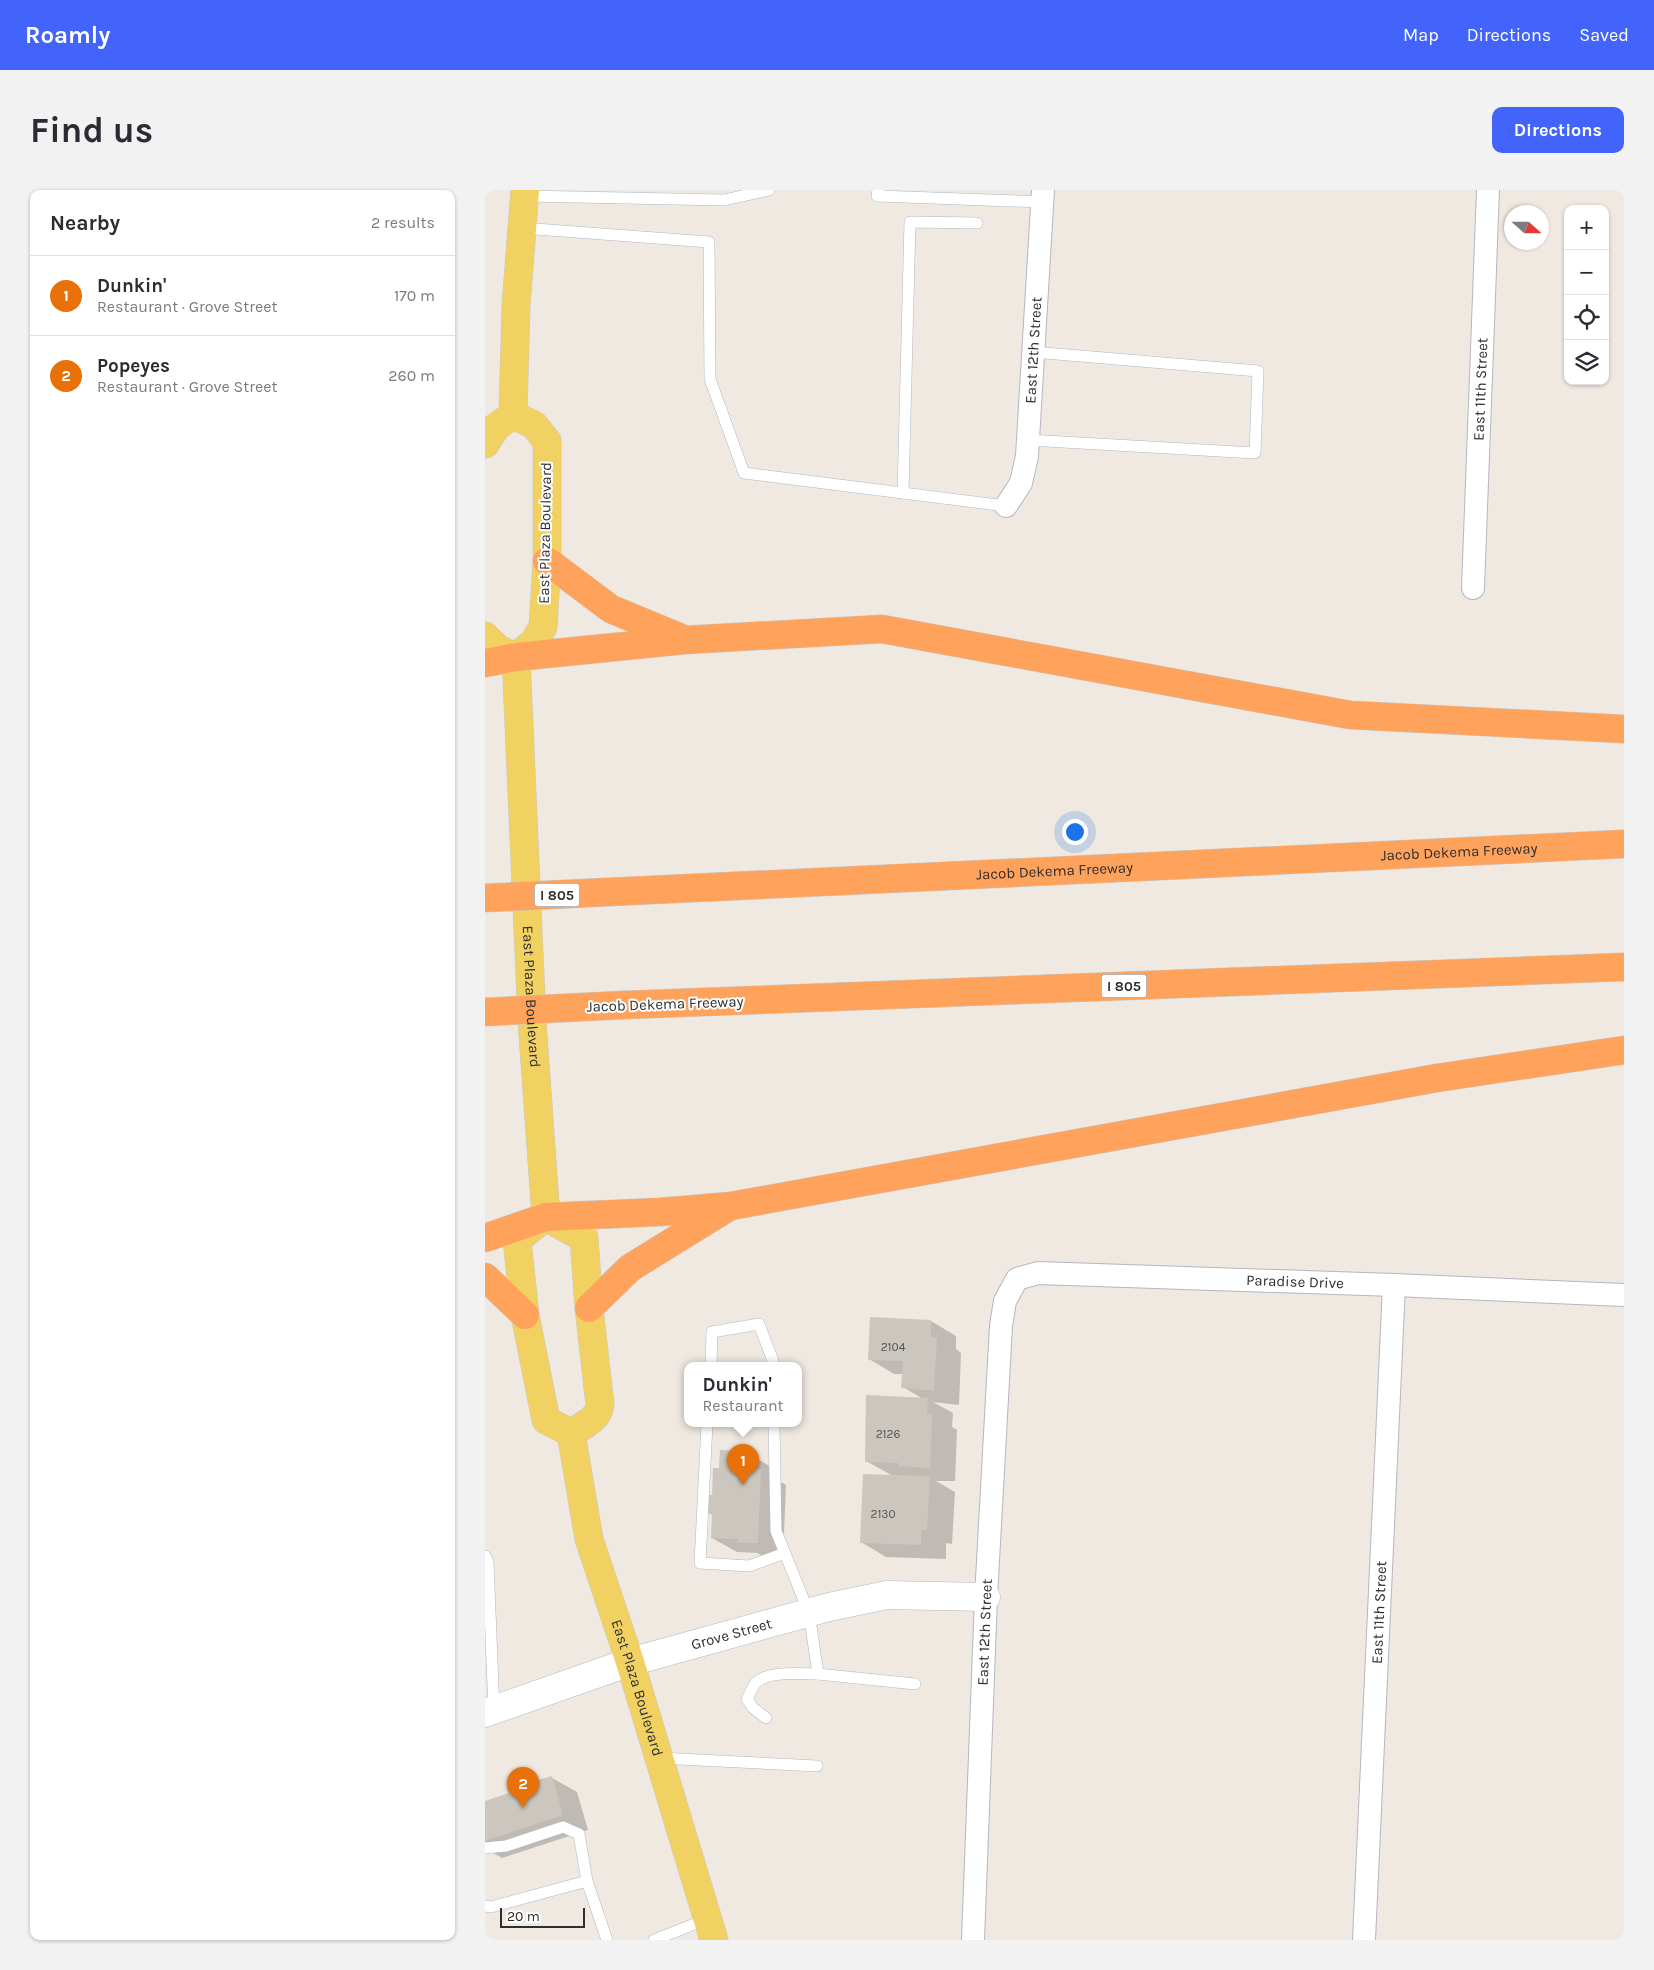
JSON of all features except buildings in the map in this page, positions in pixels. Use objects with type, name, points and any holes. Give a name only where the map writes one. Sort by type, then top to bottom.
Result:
[{"type":"highway","points":[[547,561],[611,609],[685,640]]},
{"type":"highway","points":[[485,663],[516,657],[685,640],[882,629],[1350,715],[1624,729]]},
{"type":"highway","name":"Jacob Dekema Freeway","points":[[485,898],[1624,844]]},
{"type":"highway","name":"Jacob Dekema Freeway","points":[[485,1012],[1624,967]]},
{"type":"highway","points":[[485,1238],[546,1218],[731,1206],[1437,1078],[1624,1050]]},
{"type":"highway","points":[[589,1308],[630,1268],[731,1206]]},
{"type":"highway","points":[[485,1277],[525,1315]]},
{"type":"main road","points":[[485,444],[496,427],[513,415],[516,305],[525,193]]},
{"type":"main road","name":"East Plaza Boulevard","points":[[513,415],[534,425],[547,441],[547,561],[543,627],[533,642],[516,657],[532,1020],[546,1218]]},
{"type":"main road","points":[[485,636],[497,649],[516,657]]},
{"type":"main road","points":[[546,1218],[585,1238],[589,1308],[600,1405],[599,1412],[595,1418],[571,1433],[546,1420],[525,1315],[517,1240],[546,1218]]},
{"type":"main road","name":"East Plaza Boulevard","points":[[571,1433],[589,1539],[630,1662],[710,1929]]},
{"type":"street","name":"East 11th Street","points":[[1473,588],[1488,190]]},
{"type":"street","name":"East 12th Street","points":[[1006,506],[1021,483],[1027,456],[1043,196]]},
{"type":"street","name":"Paradise Drive","points":[[1001,1326],[1005,1301],[1017,1279],[1038,1273],[1624,1295]]},
{"type":"street","name":"East 11th Street","points":[[1364,1940],[1395,1285]]},
{"type":"street","name":"East 12th Street","points":[[973,1940],[986,1597],[1001,1326]]},
{"type":"street","name":"Grove Street","points":[[489,1712],[630,1662],[809,1613],[887,1595],[986,1597]]},
{"type":"lane","points":[[525,193],[724,200],[769,190]]},
{"type":"lane","points":[[878,190],[877,196],[1043,196]]},
{"type":"lane","points":[[903,493],[910,222],[977,223]]},
{"type":"lane","points":[[522,228],[709,242],[710,379],[744,473],[1006,506]]},
{"type":"lane","points":[[1028,440],[1255,453],[1258,371],[1033,352]]},
{"type":"lane","points":[[711,1362],[712,1332],[759,1324],[772,1362]]},
{"type":"lane","points":[[707,1427],[700,1563],[749,1566],[785,1553]]},
{"type":"lane","points":[[774,1427],[776,1531],[809,1613],[818,1674]]},
{"type":"lane","points":[[485,1556],[488,1562],[489,1712]]},
{"type":"lane","points":[[766,1718],[753,1708],[747,1698],[756,1683],[768,1676],[818,1674],[915,1684]]},
{"type":"lane","points":[[659,1758],[817,1766]]},
{"type":"lane","points":[[485,1848],[506,1846],[563,1827],[579,1834],[587,1881],[607,1940]]},
{"type":"lane","points":[[485,1906],[491,1907],[587,1881]]},
{"type":"lane","points":[[654,1940],[710,1929]]},
{"type":"place","name":"Dunkin'","points":[[743,1485]]},
{"type":"place","name":"Popeyes","points":[[523,1808]]}]
